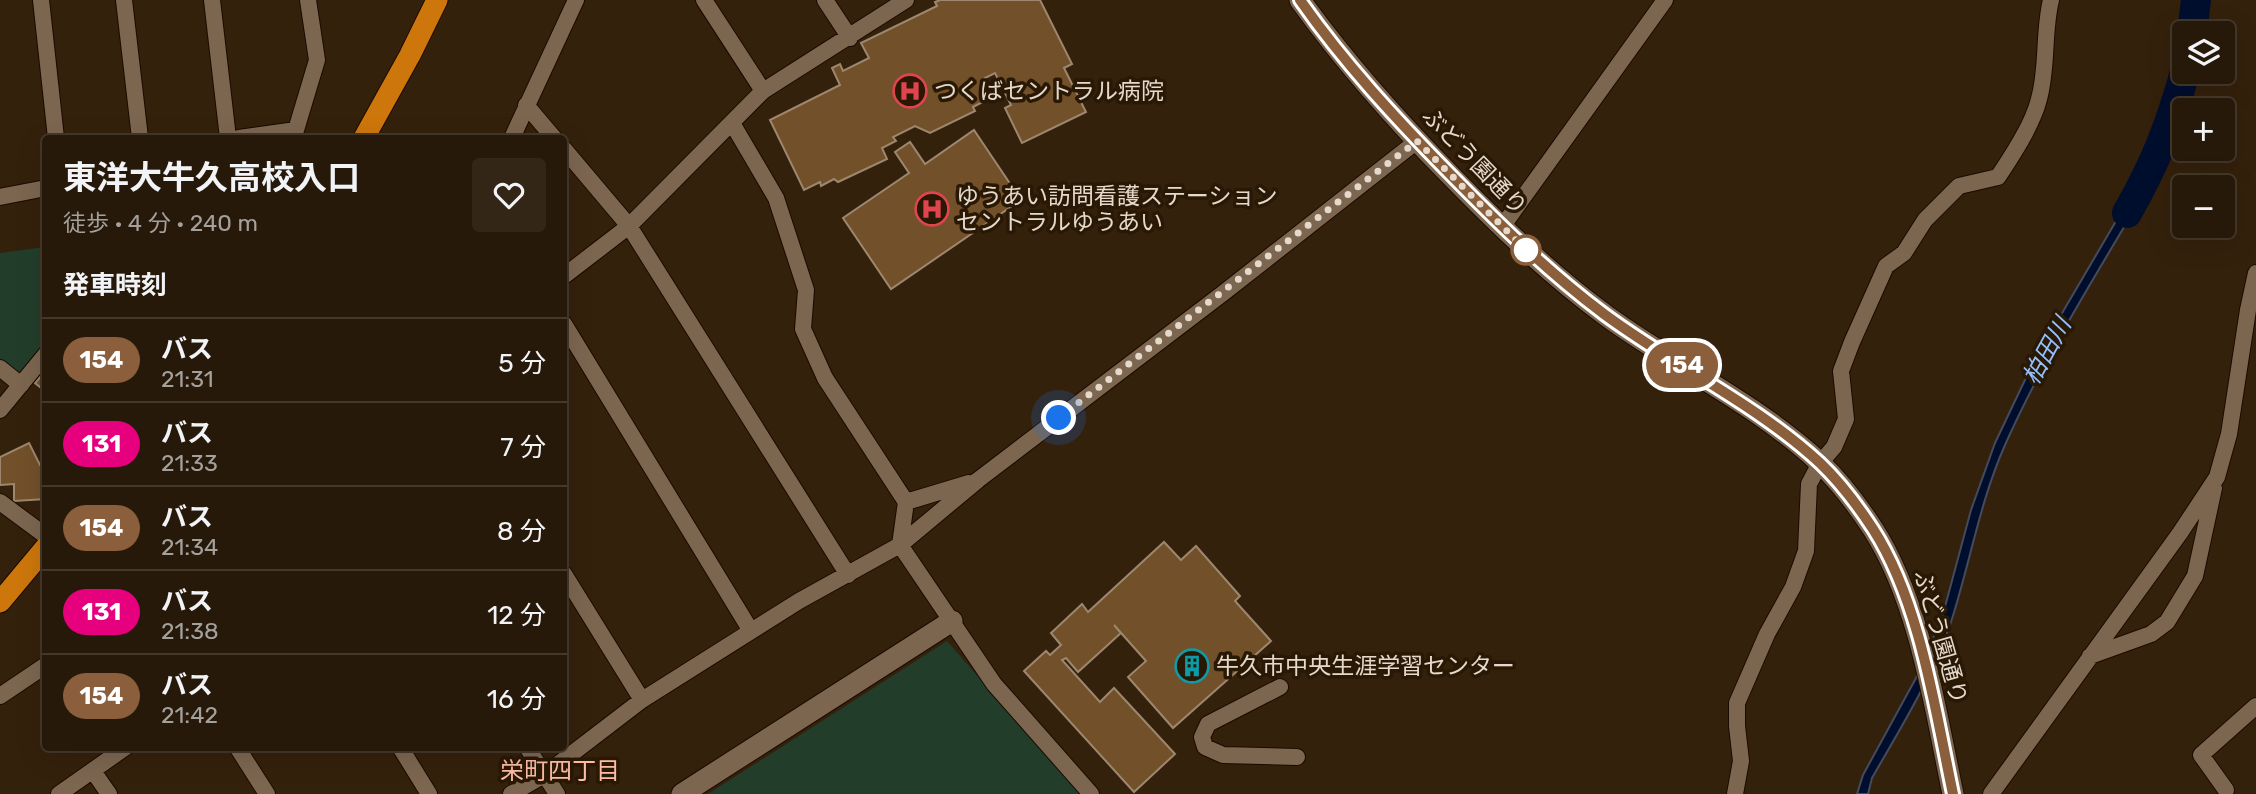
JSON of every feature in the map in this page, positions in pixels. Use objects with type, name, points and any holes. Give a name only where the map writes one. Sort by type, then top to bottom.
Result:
[{"type":"highway","points":[[366,135],[437,0]]},
{"type":"highway","points":[[0,603],[42,552]]},
{"type":"street","points":[[41,0],[57,135]]},
{"type":"street","points":[[124,0],[139,135]]},
{"type":"street","points":[[212,0],[228,135]]},
{"type":"street","points":[[260,135],[296,130],[317,60],[309,0]]},
{"type":"street","points":[[513,135],[576,0]]},
{"type":"street","points":[[704,0],[763,91]]},
{"type":"street","points":[[825,0],[849,38]]},
{"type":"street","points":[[567,274],[629,226],[763,91],[906,0]]},
{"type":"street","name":"ぶどう園通り","points":[[1300,0],[1350,66],[1417,141],[1542,264],[1608,317],[1768,422],[1820,463],[1857,505],[1891,560],[1919,642],[1953,794]]},
{"type":"street","points":[[1502,227],[1665,0]]},
{"type":"street","points":[[1735,794],[1741,761],[1737,703],[1767,634],[1793,587],[1806,551],[1809,484],[1820,463],[1834,447],[1846,419],[1841,372],[1852,342],[1886,266],[1904,253],[1925,220],[1959,186],[1998,177],[2018,147],[2039,101],[2050,0]]},
{"type":"street","points":[[526,106],[551,135]]},
{"type":"street","points":[[732,123],[776,198],[806,290],[803,329],[825,378],[906,502],[900,545],[993,684],[1091,794]]},
{"type":"street","points":[[511,794],[544,775],[642,700],[799,601],[900,545],[978,480],[1222,295],[1417,141]]},
{"type":"street","points":[[567,153],[629,226],[848,575]]},
{"type":"street","points":[[0,197],[42,189]]},
{"type":"street","points":[[2091,656],[2151,634],[2167,622],[2195,576],[2229,434],[2252,312],[2256,273]]},
{"type":"street","points":[[567,329],[751,631]]},
{"type":"street","points":[[0,410],[42,359]]},
{"type":"street","points":[[0,368],[20,385]]},
{"type":"street","points":[[1991,794],[2180,533],[2217,477]]},
{"type":"street","points":[[906,502],[978,480]]},
{"type":"street","points":[[0,502],[42,533]]},
{"type":"street","points":[[567,579],[642,700]]},
{"type":"street","points":[[682,794],[953,621]]},
{"type":"street","points":[[0,696],[42,668]]},
{"type":"street","points":[[1280,687],[1208,724],[1202,737],[1205,747],[1223,755],[1297,757]]},
{"type":"street","points":[[2226,793],[2201,755],[2256,706]]},
{"type":"street","points":[[59,794],[120,751]]},
{"type":"street","points":[[240,751],[267,794]]},
{"type":"street","points":[[402,751],[429,794]]},
{"type":"street","points":[[529,751],[557,794]]},
{"type":"street","points":[[93,771],[109,794]]},
{"type":"green space","points":[[42,247],[42,346],[17,378],[0,364],[0,253]]},
{"type":"green space","points":[[947,641],[1081,794],[708,794]]},
{"type":"water","points":[[2143,175],[2152,180],[2056,344],[1996,466],[1958,600],[1935,663],[1872,778],[1868,794],[1857,794],[1863,775],[1916,678],[1942,618],[1971,510],[1995,443],[2034,361]]},
{"type":"building","name":"つくばセントラル病院","points":[[1040,0],[1072,64],[1064,68],[1086,112],[1022,143],[1005,108],[1011,105],[995,73],[985,78],[994,96],[973,107],[975,111],[930,133],[915,126],[893,137],[896,141],[882,148],[887,159],[838,182],[834,179],[821,186],[820,182],[804,190],[770,120],[840,85],[832,68],[840,64],[843,71],[869,58],[861,43],[937,6],[935,2]]},
{"type":"building","name":"ゆうあい訪問看護ステーション セントラルゆうあい","points":[[974,130],[1021,200],[891,289],[843,218],[909,173],[895,152],[910,142],[925,164]]},
{"type":"building","points":[[42,375],[42,389],[35,383]]},
{"type":"building","points":[[29,443],[42,465],[42,499],[14,501],[14,484],[0,485],[0,457]]},
{"type":"building","name":"牛久市中央生涯学習センター","points":[[1164,542],[1181,560],[1196,546],[1240,596],[1235,601],[1271,641],[1173,728],[1128,677],[1146,661],[1114,625],[1121,633],[1078,672],[1066,658],[1062,660],[1100,702],[1114,688],[1175,754],[1134,792],[1024,671],[1046,651],[1050,655],[1061,645],[1051,633],[1082,604],[1088,612]]},
{"type":"waterway","name":"柏田川","points":[[2193,21],[2196,0]]},
{"type":"waterway","name":"柏田川","points":[[2127,213],[2161,144],[2182,84]]},
{"type":"bus line","name":"154","points":[[1300,0],[1350,66],[1417,141],[1542,264],[1579,295],[1636,336],[1768,422],[1820,463],[1857,505],[1891,560],[1906,598],[1919,642],[1953,794]]},
{"type":"place","name":"つくばセントラル病院","points":[[910,91]]},
{"type":"place","name":"ゆうあい訪問看護ステーション セントラルゆうあい","points":[[932,209]]},
{"type":"place","name":"牛久市中央生涯学習センター","points":[[1192,666]]},
{"type":"district","name":"栄町四丁目","points":[[560,771]]},
{"type":"route","points":[[1059,418],[1222,295],[1417,141],[1526,250]]}]
